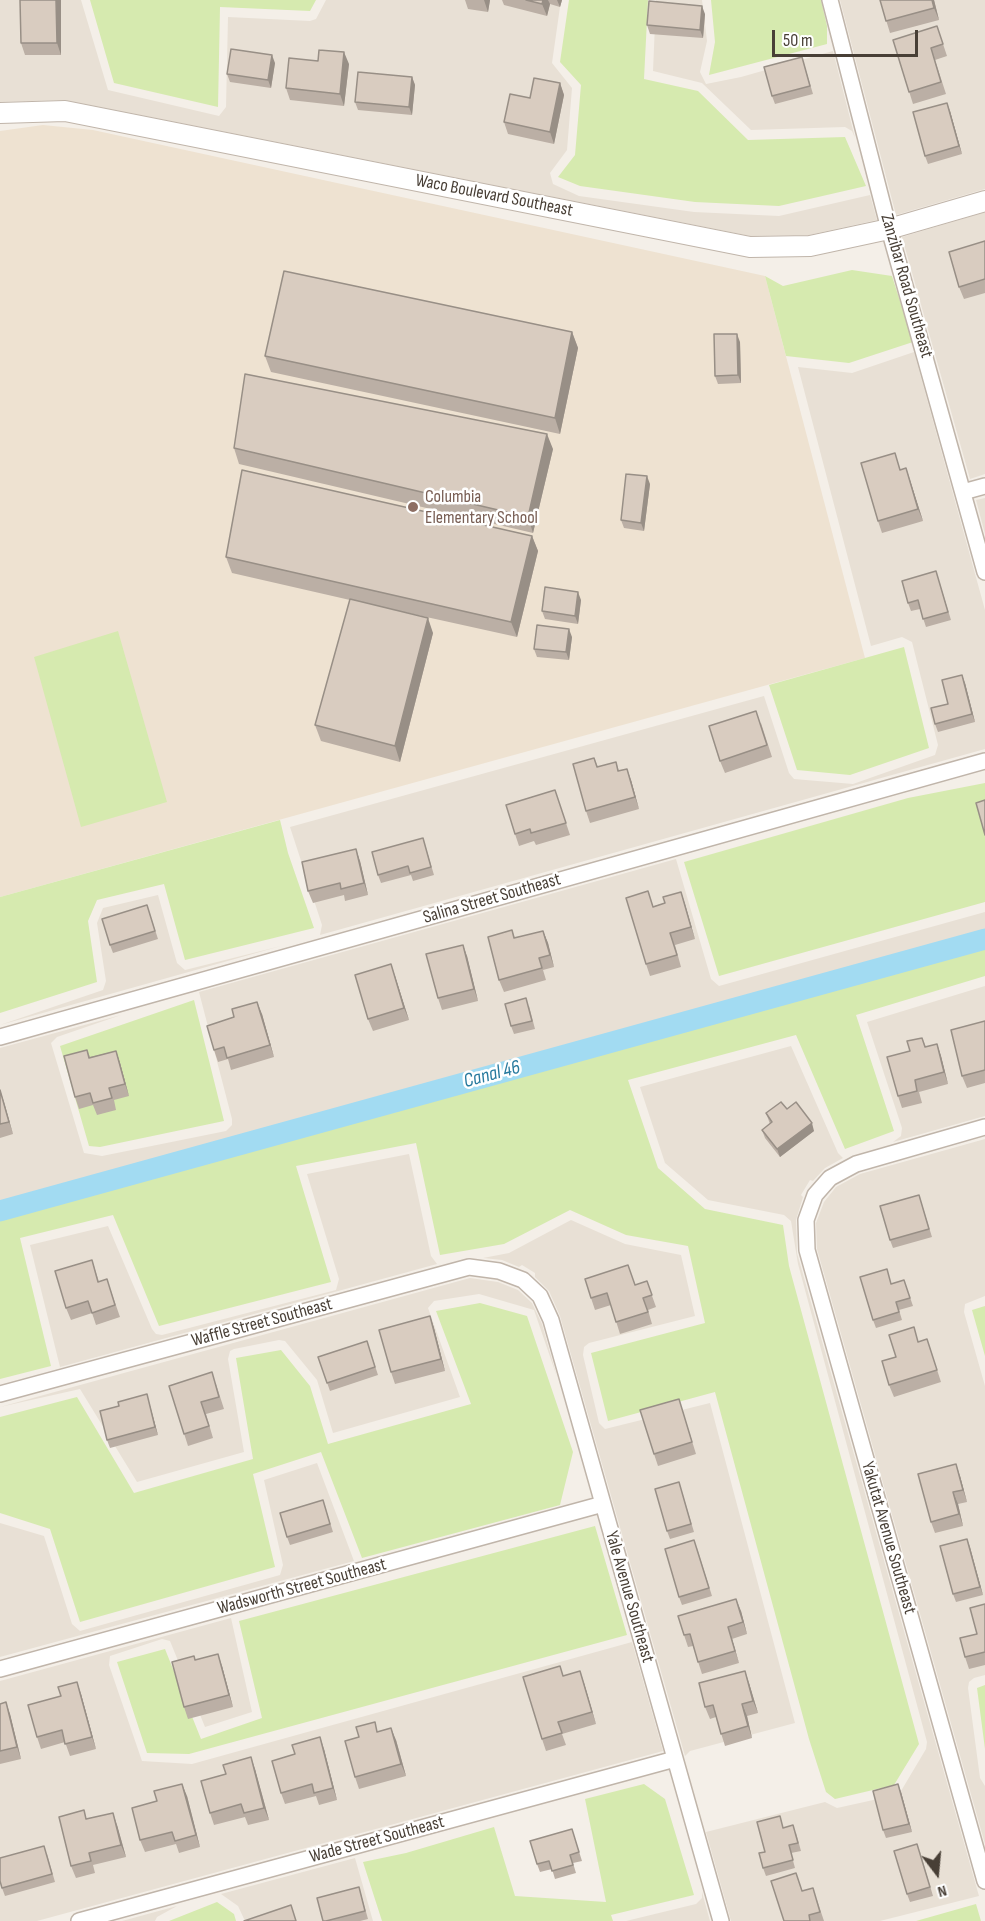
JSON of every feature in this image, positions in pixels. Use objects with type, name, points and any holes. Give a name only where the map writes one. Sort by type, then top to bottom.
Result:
[{"type":"street","name":"Zanzibar Road Southeast","points":[[830,0],[890,229],[985,572]]},
{"type":"street","name":"Waco Boulevard Southeast","points":[[0,113],[65,111],[750,247],[810,246],[890,229],[985,201]]},
{"type":"street","points":[[963,492],[985,486]]},
{"type":"street","name":"Salina Street Southeast","points":[[0,1036],[985,761]]},
{"type":"street","name":"Yakutat Avenue Southeast","points":[[985,1127],[856,1164],[830,1178],[815,1195],[806,1220],[807,1250],[985,1881]]},
{"type":"street","name":"Waffle Street Southeast","points":[[0,1394],[469,1267],[500,1271],[523,1280]]},
{"type":"street","name":"Yale Avenue Southeast","points":[[523,1280],[540,1296],[551,1320],[721,1921]]},
{"type":"street","name":"Wadsworth Street Southeast","points":[[0,1669],[603,1504]]},
{"type":"street","name":"Wade Street Southeast","points":[[79,1921],[675,1759]]},
{"type":"shaded area","points":[[0,0],[81,0],[108,90],[219,116],[226,107],[228,17],[310,21],[316,19],[326,0],[561,0],[552,63],[572,88],[567,150],[550,173],[553,184],[579,196],[694,212],[779,216],[870,195],[877,220],[809,235],[750,236],[64,100],[0,102]]},
{"type":"shaded area","points":[[656,0],[702,0],[707,41],[700,72],[706,84],[741,77],[833,51],[855,138],[852,131],[845,127],[751,130],[702,83],[653,71]]},
{"type":"shaded area","points":[[840,0],[985,0],[985,189],[896,215]]},
{"type":"shaded area","name":"Columbia Elementary School","points":[[43,125],[93,130],[765,276],[865,658],[0,897],[0,131]]},
{"type":"shaded area","points":[[985,212],[985,474],[970,479],[902,237]]},
{"type":"shaded area","points":[[914,352],[985,610],[985,749],[320,935],[322,925],[290,827],[764,696],[789,773],[794,779],[853,784],[935,755],[938,745],[912,642],[902,637],[871,646],[798,367],[852,373]]},
{"type":"shaded area","points":[[985,498],[985,534],[976,500]]},
{"type":"shaded area","points":[[676,859],[711,979],[719,986],[985,912],[985,936],[0,1207],[0,1048],[121,1015],[57,1037],[51,1043],[84,1153],[102,1156],[226,1131],[232,1125],[232,1119],[199,992]]},
{"type":"shaded area","points":[[158,895],[177,963],[185,970],[281,946],[0,1025],[103,990],[106,981],[97,923],[103,908]]},
{"type":"shaded area","points":[[985,986],[985,1116],[893,1142],[901,1136],[902,1128],[867,1022]]},
{"type":"shaded area","points":[[791,1046],[838,1153],[843,1158],[825,1168],[813,1181],[810,1180],[801,1195],[803,1197],[796,1220],[797,1253],[979,1896],[880,1921],[731,1921],[706,1832],[825,1802],[837,1808],[896,1795],[901,1791],[926,1749],[927,1742],[798,1264],[791,1221],[784,1215],[708,1200],[665,1163],[640,1087]]},
{"type":"shaded area","points":[[985,1139],[985,1296],[965,1304],[964,1312],[985,1386],[985,1675],[974,1678],[969,1682],[968,1688],[980,1778],[985,1786],[985,1844],[817,1249],[816,1223],[824,1202],[836,1187],[860,1174]]},
{"type":"shaded area","points":[[409,1154],[431,1256],[437,1264],[60,1367],[30,1245],[108,1226],[152,1329],[156,1334],[162,1335],[336,1290],[339,1279],[307,1174]]},
{"type":"shaded area","points":[[571,1220],[625,1244],[681,1255],[695,1316],[589,1343],[584,1347],[583,1355],[599,1423],[605,1429],[710,1403],[795,1723],[690,1751],[685,1756],[560,1316],[549,1291],[535,1277],[535,1273],[522,1265],[519,1267],[502,1260],[483,1258],[509,1253]]},
{"type":"shaded area","points":[[470,1278],[498,1282],[518,1290],[532,1303],[542,1324],[557,1377],[534,1310],[479,1294],[434,1301],[428,1308],[460,1397],[333,1433],[317,1380],[285,1341],[279,1340],[234,1349],[230,1351],[228,1359],[244,1452],[137,1482],[80,1389],[0,1407]]},
{"type":"shaded area","points":[[317,1463],[354,1561],[0,1657],[0,1523],[44,1536],[72,1624],[80,1631],[280,1575],[283,1565],[264,1480]]},
{"type":"shaded area","points":[[231,1618],[252,1712],[205,1727],[170,1641],[162,1639],[110,1656],[109,1665],[142,1761],[192,1764],[632,1642],[663,1751],[37,1921],[0,1921],[0,1681]]},
{"type":"shaded area","points":[[355,1858],[373,1921],[245,1921],[238,1906],[221,1894]]},
{"type":"shaded area","points":[[702,1892],[710,1921],[626,1921],[696,1904],[702,1898]]},
{"type":"shaded area","points":[[177,1906],[157,1917],[155,1921],[122,1921]]},
{"type":"green space","points":[[90,0],[316,0],[310,11],[220,7],[218,107],[114,83]]},
{"type":"green space","points":[[569,0],[648,0],[644,79],[698,91],[748,140],[845,137],[866,186],[779,206],[695,202],[580,186],[558,177],[575,155],[581,85],[560,62]]},
{"type":"green space","points":[[711,0],[821,0],[827,26],[827,44],[709,75],[715,42]]},
{"type":"green space","points":[[852,270],[892,276],[913,342],[849,363],[786,356],[765,276],[783,286]]},
{"type":"green space","points":[[118,631],[167,802],[81,827],[34,657]]},
{"type":"green space","points":[[904,647],[929,748],[850,775],[797,770],[769,685]]},
{"type":"green space","points":[[985,783],[985,902],[719,976],[684,862],[908,798]]},
{"type":"green space","points":[[280,820],[288,853],[314,928],[185,960],[164,884],[97,900],[88,921],[97,982],[0,1013],[0,897]]},
{"type":"green space","points":[[985,946],[985,976],[856,1015],[894,1131],[845,1149],[796,1035],[628,1080],[658,1168],[705,1209],[783,1225],[789,1266],[919,1744],[894,1785],[835,1799],[826,1792],[809,1739],[715,1392],[608,1421],[591,1353],[705,1323],[688,1246],[626,1235],[570,1210],[504,1244],[440,1255],[416,1143],[296,1166],[331,1282],[159,1326],[113,1215],[20,1238],[51,1366],[0,1379],[0,1217]]},
{"type":"green space","points":[[194,1000],[224,1121],[100,1147],[89,1146],[60,1046]]},
{"type":"green space","points":[[480,1303],[527,1316],[573,1452],[560,1505],[362,1558],[321,1452],[253,1474],[275,1567],[80,1622],[50,1529],[0,1513],[0,1417],[77,1397],[134,1493],[253,1459],[236,1358],[281,1350],[310,1386],[328,1444],[471,1404],[436,1311]]},
{"type":"green space","points":[[985,1306],[985,1356],[972,1310]]},
{"type":"green space","points":[[595,1526],[627,1635],[189,1754],[147,1753],[117,1662],[165,1649],[201,1739],[262,1718],[239,1621]]},
{"type":"green space","points":[[985,1685],[985,1749],[977,1688]]},
{"type":"green space","points":[[644,1784],[665,1799],[694,1895],[611,1915],[613,1921],[382,1921],[363,1862],[406,1853],[494,1827],[515,1896],[606,1902],[585,1799]]},
{"type":"green space","points":[[217,1902],[234,1914],[236,1921],[169,1921]]},
{"type":"green space","points":[[976,1904],[981,1921],[916,1921]]},
{"type":"building","points":[[20,0],[56,0],[57,43],[21,43]]},
{"type":"building","points":[[526,0],[543,0],[542,4]]},
{"type":"building","points":[[880,0],[932,0],[934,8],[886,21]]},
{"type":"building","points":[[649,1],[702,6],[700,30],[647,25]]},
{"type":"building","points":[[937,26],[943,44],[931,48],[941,82],[909,92],[893,40]]},
{"type":"building","points":[[231,49],[272,55],[268,80],[227,74]]},
{"type":"building","points":[[319,50],[344,52],[340,94],[286,88],[289,58],[318,61]]},
{"type":"building","points":[[802,57],[810,86],[772,96],[764,67]]},
{"type":"building","points":[[358,72],[412,77],[409,107],[355,102]]},
{"type":"building","points":[[534,78],[560,83],[550,132],[504,122],[510,94],[530,98]]},
{"type":"building","points":[[947,103],[959,146],[925,156],[913,112]]},
{"type":"building","points":[[985,241],[985,279],[959,287],[949,252]]},
{"type":"building","points":[[284,271],[572,332],[555,418],[265,356]]},
{"type":"building","points":[[714,334],[737,334],[738,375],[715,376]]},
{"type":"building","points":[[245,374],[547,434],[528,517],[234,448]]},
{"type":"building","points":[[895,453],[900,470],[906,468],[918,509],[878,521],[861,463]]},
{"type":"building","points":[[242,470],[532,536],[511,622],[226,557]]},
{"type":"building","points":[[626,474],[647,476],[641,523],[621,520]]},
{"type":"building","points":[[936,571],[948,612],[923,619],[918,600],[908,603],[902,581]]},
{"type":"building","points":[[545,587],[578,592],[575,616],[542,611]]},
{"type":"building","points":[[350,599],[428,618],[395,746],[315,725]]},
{"type":"building","points":[[537,625],[569,629],[566,652],[534,649]]},
{"type":"building","points":[[962,675],[972,714],[935,724],[931,708],[948,704],[942,680]]},
{"type":"building","points":[[756,711],[767,745],[720,761],[709,726]]},
{"type":"building","points":[[594,758],[597,767],[616,762],[618,771],[627,769],[635,797],[586,811],[573,764]]},
{"type":"building","points":[[555,790],[566,823],[531,833],[530,829],[515,834],[506,805]]},
{"type":"building","points":[[985,800],[985,835],[976,803]]},
{"type":"building","points":[[423,838],[431,867],[410,873],[408,866],[378,875],[372,852]]},
{"type":"building","points":[[356,849],[364,883],[341,889],[340,883],[308,891],[302,862]]},
{"type":"building","points":[[648,891],[653,907],[665,903],[663,897],[681,892],[691,927],[670,933],[677,955],[646,964],[626,898]]},
{"type":"building","points":[[147,905],[155,931],[110,945],[102,919]]},
{"type":"building","points":[[512,930],[514,938],[543,931],[550,955],[539,958],[542,968],[499,980],[488,937]]},
{"type":"building","points":[[463,945],[474,989],[438,998],[426,954]]},
{"type":"building","points":[[391,964],[404,1008],[368,1019],[355,975]]},
{"type":"building","points":[[526,998],[532,1021],[511,1026],[505,1004]]},
{"type":"building","points":[[257,1002],[270,1045],[227,1058],[224,1047],[214,1050],[207,1026],[234,1017],[232,1009]]},
{"type":"building","points":[[985,1021],[985,1070],[962,1076],[951,1030]]},
{"type":"building","points":[[922,1038],[925,1047],[937,1044],[944,1072],[915,1080],[917,1091],[898,1096],[887,1057],[910,1051],[907,1041]]},
{"type":"building","points":[[87,1050],[89,1058],[116,1051],[125,1084],[109,1088],[112,1098],[93,1103],[90,1093],[75,1097],[64,1056]]},
{"type":"building","points":[[0,1090],[9,1122],[0,1124]]},
{"type":"building","points":[[781,1102],[787,1109],[796,1102],[812,1123],[777,1149],[762,1130],[772,1122],[766,1113]]},
{"type":"building","points":[[919,1195],[929,1229],[890,1240],[880,1206]]},
{"type":"building","points":[[92,1260],[98,1282],[107,1279],[115,1305],[92,1313],[88,1301],[66,1308],[55,1271]]},
{"type":"building","points":[[628,1265],[635,1285],[647,1281],[652,1295],[643,1298],[648,1312],[616,1322],[607,1293],[591,1298],[585,1279]]},
{"type":"building","points":[[887,1269],[891,1284],[904,1280],[910,1298],[896,1302],[899,1312],[873,1320],[860,1277]]},
{"type":"building","points":[[430,1316],[441,1359],[391,1372],[379,1330]]},
{"type":"building","points":[[914,1327],[918,1342],[927,1339],[937,1370],[889,1385],[882,1361],[896,1357],[889,1335]]},
{"type":"building","points":[[367,1341],[375,1367],[327,1383],[318,1357]]},
{"type":"building","points":[[212,1372],[219,1397],[201,1402],[209,1426],[184,1434],[169,1386]]},
{"type":"building","points":[[147,1394],[155,1427],[107,1440],[100,1411],[119,1406],[118,1402]]},
{"type":"building","points":[[679,1399],[692,1442],[654,1454],[640,1410]]},
{"type":"building","points":[[956,1464],[963,1490],[953,1492],[959,1514],[931,1522],[918,1474]]},
{"type":"building","points":[[679,1482],[691,1524],[667,1531],[655,1489]]},
{"type":"building","points":[[323,1500],[330,1524],[287,1537],[280,1513]]},
{"type":"building","points":[[967,1539],[980,1587],[953,1594],[940,1546]]},
{"type":"building","points":[[694,1540],[709,1588],[679,1597],[665,1549]]},
{"type":"building","points":[[736,1599],[743,1622],[728,1627],[735,1651],[698,1662],[690,1634],[684,1635],[678,1616]]},
{"type":"building","points":[[985,1604],[985,1652],[965,1657],[960,1638],[977,1634],[970,1608]]},
{"type":"building","points":[[218,1654],[229,1695],[184,1707],[172,1662],[194,1656],[195,1660]]},
{"type":"building","points":[[560,1666],[563,1676],[580,1671],[592,1712],[558,1722],[562,1733],[542,1739],[523,1677]]},
{"type":"building","points":[[745,1671],[753,1701],[742,1704],[748,1726],[721,1734],[713,1705],[705,1707],[699,1683]]},
{"type":"building","points":[[77,1682],[92,1737],[65,1744],[62,1730],[37,1737],[28,1705],[61,1696],[58,1687]]},
{"type":"building","points":[[6,1702],[17,1747],[0,1751],[0,1704]]},
{"type":"building","points":[[375,1722],[377,1732],[391,1728],[401,1764],[355,1777],[345,1741],[359,1737],[356,1727]]},
{"type":"building","points":[[320,1737],[333,1788],[314,1793],[312,1784],[281,1793],[272,1761],[295,1754],[292,1745]]},
{"type":"building","points":[[251,1757],[264,1808],[244,1813],[241,1804],[210,1813],[201,1781],[226,1774],[223,1765]]},
{"type":"building","points":[[182,1784],[196,1835],[175,1841],[172,1832],[140,1840],[132,1808],[157,1801],[154,1791]]},
{"type":"building","points":[[898,1784],[909,1824],[883,1830],[873,1791]]},
{"type":"building","points":[[84,1810],[86,1819],[113,1813],[121,1845],[89,1853],[91,1861],[71,1866],[59,1817]]},
{"type":"building","points":[[780,1816],[783,1828],[793,1825],[798,1843],[789,1845],[793,1860],[763,1868],[759,1853],[765,1852],[757,1822]]},
{"type":"building","points":[[572,1829],[579,1852],[570,1855],[573,1865],[552,1871],[549,1861],[537,1864],[530,1841]]},
{"type":"building","points":[[917,1844],[930,1887],[907,1894],[894,1851]]},
{"type":"building","points":[[44,1846],[52,1874],[2,1888],[0,1858]]},
{"type":"building","points":[[796,1873],[802,1891],[813,1888],[820,1912],[809,1915],[810,1921],[784,1921],[771,1881]]},
{"type":"building","points":[[359,1887],[365,1911],[323,1921],[317,1898]]},
{"type":"building","points":[[291,1905],[296,1921],[244,1921]]},
{"type":"waterway","name":"Canal 46","points":[[0,1211],[985,939]]},
{"type":"place","name":"Columbia Elementary School","points":[[413,507]]}]
